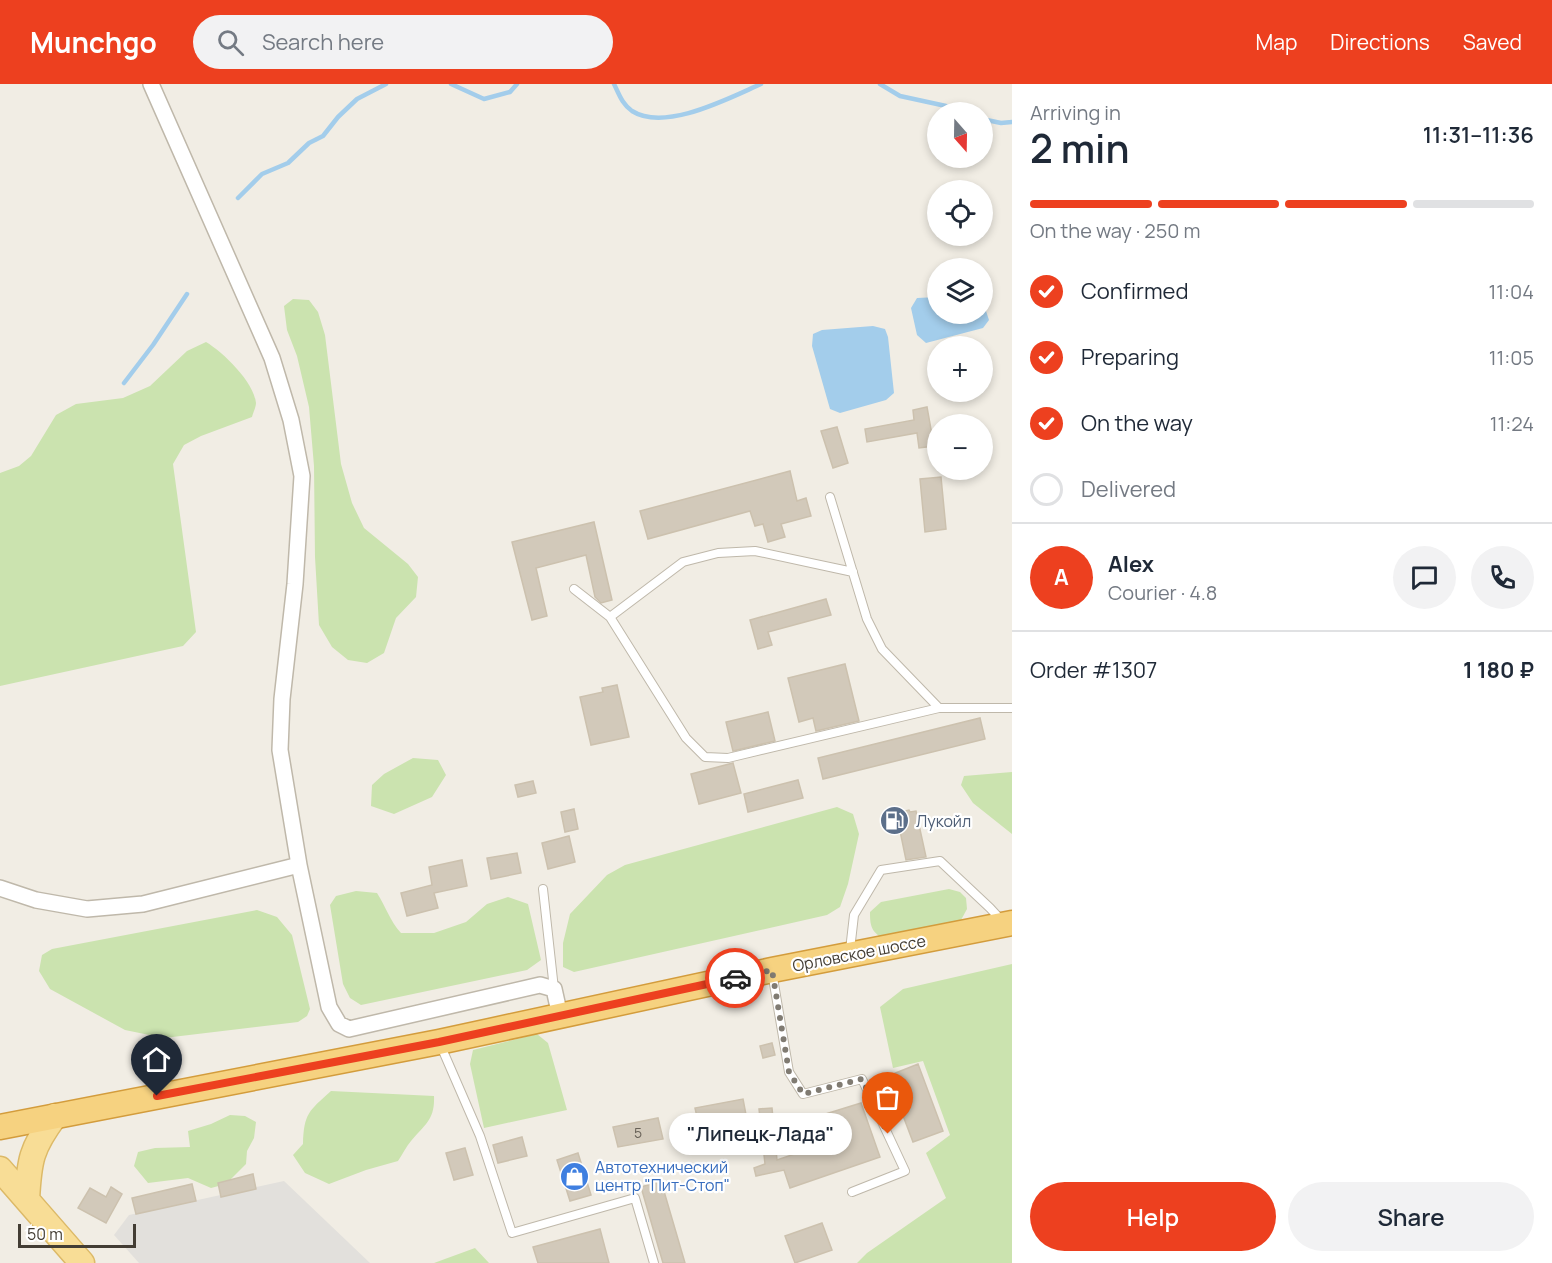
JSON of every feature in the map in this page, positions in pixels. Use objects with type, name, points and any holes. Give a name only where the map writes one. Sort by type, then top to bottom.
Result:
[{"type":"highway","name":"Орловское шоссе","points":[[0,1127],[439,1042],[772,970],[1008,924]]},
{"type":"main road","points":[[27,1200],[29,1164],[39,1137],[56,1116]]},
{"type":"main road","points":[[0,1169],[82,1263]]},
{"type":"street","points":[[151,84],[272,358],[291,420],[302,476],[295,584],[282,699],[280,750],[299,865],[329,1007],[339,1024],[349,1029],[540,985],[554,989],[561,1016]]},
{"type":"street","points":[[0,888],[36,900],[87,909],[143,904],[299,865]]},
{"type":"lane","points":[[830,497],[867,619],[882,649],[939,708]]},
{"type":"lane","points":[[610,617],[684,562],[718,553],[755,551],[853,572]]},
{"type":"lane","points":[[574,589],[610,617],[686,738],[705,757],[728,758],[939,708],[1012,708]]},
{"type":"lane","points":[[850,955],[854,915],[881,870],[940,861],[1008,924]]},
{"type":"lane","points":[[543,889],[554,989]]},
{"type":"lane","points":[[772,970],[789,1072],[803,1094],[862,1079],[905,1171],[852,1192]]},
{"type":"lane","points":[[439,1042],[480,1136],[512,1233],[635,1198],[654,1263]]},
{"type":"green space","points":[[293,299],[309,300],[318,312],[325,335],[341,464],[352,503],[364,528],[408,564],[418,577],[416,597],[396,618],[384,653],[367,663],[348,660],[332,647],[319,625],[315,557],[314,466],[309,407],[297,356],[287,330],[284,306]]},
{"type":"green space","points":[[206,342],[229,360],[244,377],[256,403],[252,417],[201,436],[184,445],[173,464],[196,632],[183,646],[0,686],[0,473],[19,466],[31,456],[56,415],[76,404],[123,398],[150,386],[187,351]]},
{"type":"green space","points":[[413,758],[438,760],[446,775],[432,797],[394,814],[371,806],[372,785],[384,774]]},
{"type":"green space","points":[[1012,772],[1012,834],[973,803],[961,785],[964,776]]},
{"type":"green space","points":[[837,807],[853,814],[859,834],[848,884],[840,907],[827,915],[574,972],[563,967],[563,943],[570,914],[607,875],[625,865]]},
{"type":"green space","points":[[949,889],[960,892],[966,898],[967,909],[961,920],[882,938],[875,933],[870,921],[870,912],[881,902]]},
{"type":"green space","points":[[356,891],[377,893],[401,933],[434,933],[466,922],[487,904],[508,897],[528,904],[541,960],[527,970],[361,1005],[350,998],[343,984],[330,905],[336,896]]},
{"type":"green space","points":[[257,910],[277,917],[292,935],[310,1009],[307,1016],[298,1022],[164,1038],[125,1030],[50,989],[39,971],[42,955],[52,949]]},
{"type":"green space","points":[[1012,964],[1012,1263],[857,1263],[867,1253],[946,1198],[926,1153],[950,1135],[923,1061],[893,1068],[880,1007],[903,989]]},
{"type":"green space","points":[[537,1034],[548,1043],[567,1110],[484,1128],[470,1064],[473,1050]]},
{"type":"green space","points":[[331,1091],[434,1096],[433,1111],[398,1161],[329,1184],[305,1173],[293,1155],[303,1144],[306,1119],[309,1113]]},
{"type":"green space","points":[[230,1115],[245,1116],[256,1122],[254,1138],[247,1151],[246,1164],[226,1184],[211,1188],[188,1178],[148,1183],[134,1166],[138,1152],[155,1148],[190,1147],[188,1131]]},
{"type":"green space","points":[[475,1248],[489,1263],[434,1263]]},
{"type":"shaded area","points":[[284,1181],[370,1263],[139,1263],[114,1235],[129,1215]]},
{"type":"water","points":[[917,298],[927,298],[927,324],[986,324],[983,328],[953,336],[927,336],[926,343],[917,335],[911,308]]},
{"type":"water","points":[[873,326],[885,329],[888,337],[894,393],[886,400],[840,413],[830,409],[812,346],[813,334],[822,330]]},
{"type":"building","points":[[927,407],[927,447],[919,448],[917,433],[867,442],[865,429],[914,420],[913,410]]},
{"type":"building","points":[[837,427],[848,463],[833,468],[821,431]]},
{"type":"building","points":[[790,471],[797,501],[806,498],[811,516],[781,524],[785,537],[768,542],[763,524],[755,526],[750,511],[648,539],[640,511]]},
{"type":"building","points":[[920,479],[941,480],[946,529],[925,532]]},
{"type":"building","points":[[594,522],[612,600],[601,603],[595,597],[586,555],[536,568],[547,616],[532,620],[512,542]]},
{"type":"building","points":[[826,599],[831,615],[768,632],[772,645],[758,649],[750,620]]},
{"type":"building","points":[[845,664],[859,721],[816,731],[813,718],[799,722],[788,678]]},
{"type":"building","points":[[617,685],[629,737],[591,745],[580,697],[603,692],[602,688]]},
{"type":"building","points":[[768,712],[775,741],[733,751],[726,722]]},
{"type":"building","points":[[980,718],[985,739],[823,779],[818,758]]},
{"type":"building","points":[[733,763],[741,793],[699,804],[691,774]]},
{"type":"building","points":[[798,780],[803,798],[748,812],[744,794]]},
{"type":"building","points":[[533,781],[536,793],[518,797],[515,785]]},
{"type":"building","points":[[574,809],[578,829],[565,832],[561,812]]},
{"type":"building","points":[[909,810],[910,812],[916,811],[926,857],[906,860],[899,826],[894,827],[891,814]]},
{"type":"building","points":[[569,836],[575,862],[548,869],[542,843]]},
{"type":"building","points":[[517,853],[521,873],[491,879],[487,858]]},
{"type":"building","points":[[462,860],[467,886],[434,893],[438,908],[407,916],[401,893],[432,885],[429,867]]},
{"type":"building","points":[[772,1043],[775,1055],[763,1058],[760,1046]]},
{"type":"building","points":[[918,1064],[943,1131],[913,1142],[888,1076]]},
{"type":"building","points":[[743,1099],[747,1120],[700,1130],[695,1108]]},
{"type":"building","points":[[861,1103],[880,1157],[790,1188],[784,1170],[756,1176],[754,1168],[765,1164],[759,1109],[772,1108],[777,1160],[827,1143],[819,1116]]},
{"type":"building","points":[[658,1118],[663,1139],[618,1147],[613,1127]]},
{"type":"building","points":[[522,1137],[527,1156],[498,1163],[493,1145]]},
{"type":"building","points":[[465,1148],[473,1175],[454,1180],[446,1153]]},
{"type":"building","points":[[578,1153],[591,1195],[570,1201],[557,1160]]},
{"type":"building","points":[[253,1174],[256,1189],[221,1197],[218,1183]]},
{"type":"building","points":[[661,1181],[685,1263],[663,1263],[641,1187]]},
{"type":"building","points":[[192,1184],[196,1201],[136,1214],[132,1198]]},
{"type":"building","points":[[111,1187],[122,1194],[106,1223],[78,1208],[90,1188],[106,1197]]},
{"type":"building","points":[[822,1223],[832,1250],[795,1263],[785,1236]]},
{"type":"building","points":[[600,1229],[609,1263],[538,1263],[533,1247]]},
{"type":"waterway","points":[[238,198],[262,174],[288,163],[309,143],[323,136],[338,117],[357,99],[386,84]]},
{"type":"waterway","points":[[451,84],[484,99],[510,92],[517,84]]},
{"type":"waterway","points":[[614,84],[623,102],[632,111],[662,118],[697,111],[761,84]]},
{"type":"waterway","points":[[880,84],[900,96],[928,102]]},
{"type":"waterway","points":[[993,121],[1012,122]]},
{"type":"waterway","points":[[124,383],[187,294]]},
{"type":"way so far","points":[[735,978],[772,970],[789,1072],[803,1094],[862,1079],[888,1134]]},
{"type":"place","name":"Лукойл","points":[[895,821]]},
{"type":"place","name":"\"Липецк-Лада\"","points":[[888,1134]]},
{"type":"place","name":"Автотехнический центр \"Пит-Стоп\"","points":[[574,1176]]},
{"type":"route","points":[[157,1096],[439,1042],[735,978]]}]
